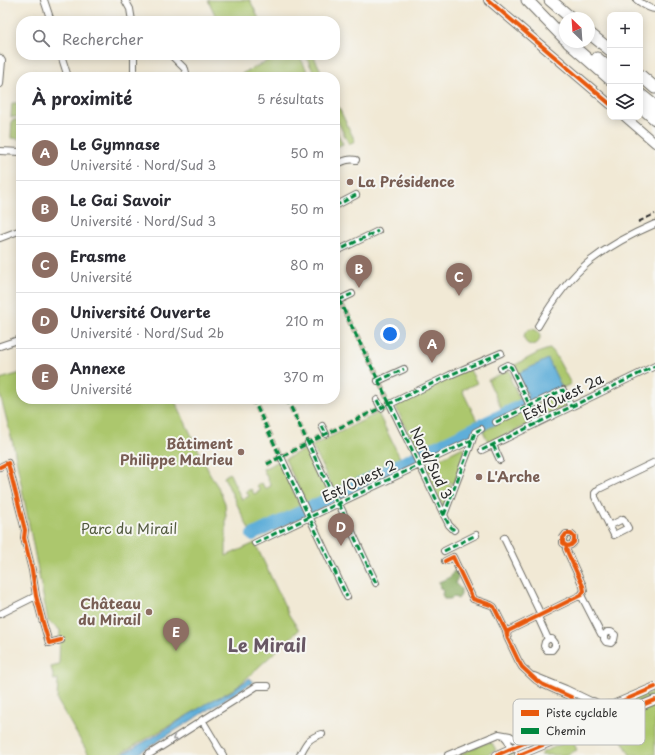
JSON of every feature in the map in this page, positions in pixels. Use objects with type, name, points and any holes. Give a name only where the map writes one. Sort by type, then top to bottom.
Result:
[{"type":"highway","points":[[527,0],[559,27]]},
{"type":"highway","points":[[527,0],[559,33]]},
{"type":"highway","points":[[550,0],[564,12]]},
{"type":"highway","points":[[595,38],[608,48]]},
{"type":"highway","points":[[575,48],[607,76]]},
{"type":"highway","points":[[585,48],[607,66]]},
{"type":"highway","points":[[643,78],[655,88]]},
{"type":"highway","points":[[643,96],[655,106]]},
{"type":"highway","points":[[643,109],[655,119]]},
{"type":"main road","points":[[488,0],[607,101]]},
{"type":"main road","points":[[628,120],[655,143]]},
{"type":"main road","points":[[627,699],[655,687]]},
{"type":"main road","points":[[645,704],[655,700]]},
{"type":"main road","points":[[497,755],[519,745]]},
{"type":"main road","points":[[519,755],[543,745]]},
{"type":"street","points":[[44,0],[49,16]]},
{"type":"street","points":[[125,0],[130,9],[131,16]]},
{"type":"street","points":[[637,0],[646,7],[655,9]]},
{"type":"street","points":[[0,58],[2,61],[0,84]]},
{"type":"street","points":[[63,60],[66,72]]},
{"type":"street","points":[[134,60],[134,72]]},
{"type":"street","points":[[176,60],[185,69],[186,72]]},
{"type":"street","points":[[0,151],[16,152]]},
{"type":"street","points":[[340,162],[347,159],[356,160]]},
{"type":"street","points":[[340,204],[356,195]]},
{"type":"street","points":[[538,326],[560,292],[574,276],[591,261],[631,236],[655,224]]},
{"type":"street","points":[[340,250],[378,231]]},
{"type":"street","points":[[0,238],[16,232]]},
{"type":"street","points":[[340,300],[352,294]]},
{"type":"street","points":[[0,346],[16,341]]},
{"type":"street","name":"Nord/Sud 3","points":[[454,530],[449,525],[418,464],[390,404],[500,353]]},
{"type":"street","points":[[501,368],[507,365],[511,367],[538,423]]},
{"type":"street","name":"Est/Ouest 2a","points":[[482,450],[655,366]]},
{"type":"street","points":[[378,381],[404,368]]},
{"type":"street","points":[[496,422],[563,390],[571,407]]},
{"type":"street","points":[[377,400],[381,408]]},
{"type":"street","points":[[322,426],[326,434]]},
{"type":"street","points":[[444,515],[475,432],[481,429]]},
{"type":"street","name":"Est/Ouest 2","points":[[255,543],[296,526],[308,515],[472,440]]},
{"type":"street","points":[[308,443],[376,583]]},
{"type":"street","points":[[493,445],[500,460]]},
{"type":"street","points":[[470,447],[473,454]]},
{"type":"street","points":[[281,457],[347,597]]},
{"type":"street","points":[[609,526],[595,497],[595,493],[599,489],[655,462]]},
{"type":"street","points":[[0,467],[8,463],[25,530],[24,538],[32,570],[36,596],[49,643],[61,640]]},
{"type":"street","points":[[444,551],[476,536]]},
{"type":"street","points":[[504,538],[540,616],[548,639]]},
{"type":"street","points":[[507,635],[508,631],[581,595],[584,591],[566,549],[567,546]]},
{"type":"street","points":[[445,561],[453,557],[473,599],[494,607],[522,666],[542,684],[571,697],[572,699]]},
{"type":"street","points":[[581,595],[601,634],[604,635]]},
{"type":"street","points":[[0,614],[36,596]]},
{"type":"street","points":[[532,676],[587,699]]},
{"type":"street","points":[[148,755],[257,686],[268,686]]},
{"type":"street","points":[[202,720],[223,755]]},
{"type":"street","points":[[300,755],[306,742],[311,738],[322,734]]},
{"type":"street","points":[[448,755],[494,736],[503,734],[513,738]]},
{"type":"street","points":[[503,734],[509,740],[509,750]]},
{"type":"green space","points":[[208,0],[250,0],[258,16],[216,16]]},
{"type":"green space","points":[[270,60],[302,60],[308,72],[245,72]]},
{"type":"green space","points":[[308,60],[316,60],[322,72],[314,72]]},
{"type":"green space","points":[[12,103],[16,103],[16,117],[11,117]]},
{"type":"green space","points":[[340,110],[355,141],[349,144],[340,126]]},
{"type":"green space","points":[[12,120],[16,120],[16,138],[11,138]]},
{"type":"green space","points":[[340,138],[343,144],[340,146]]},
{"type":"green space","points":[[529,329],[535,329],[540,334],[538,343],[535,345],[529,345],[524,340],[524,334]]},
{"type":"green space","points":[[549,349],[555,354],[571,384],[531,402],[513,366]]},
{"type":"green space","points":[[470,367],[470,370],[477,383],[462,390],[480,427],[472,431],[470,437],[421,460],[395,405]]},
{"type":"green space","points":[[509,370],[512,377],[510,378],[521,401],[502,410],[488,380]]},
{"type":"green space","name":"Parc du Mirail","points":[[16,374],[16,404],[176,404],[225,503],[226,556],[255,543],[289,615],[299,630],[237,687],[118,755],[89,755],[57,700],[58,679],[54,680],[51,667],[59,665],[60,630],[48,621],[14,448],[0,394],[0,379]]},
{"type":"green space","points":[[562,393],[568,406],[539,420],[533,407]]},
{"type":"green space","points":[[529,408],[535,421],[489,443],[483,431]]},
{"type":"green space","points":[[378,413],[405,468],[339,500],[312,446]]},
{"type":"green space","points":[[463,447],[465,451],[454,484],[426,471],[423,467]]},
{"type":"green space","points":[[307,448],[333,502],[311,513],[285,459]]},
{"type":"green space","points":[[279,461],[305,516],[254,540],[224,477],[229,473],[230,474],[242,500],[249,496],[246,491],[251,489],[254,494],[260,491],[257,485],[262,483],[265,489],[271,486],[263,469]]},
{"type":"green space","points":[[428,475],[453,486],[444,509]]},
{"type":"green space","points":[[456,570],[459,576],[455,583],[461,589],[461,595],[458,599],[454,597],[444,599],[442,594],[443,591],[440,588],[439,582],[450,577]]},
{"type":"green space","points":[[655,691],[655,696],[645,700],[645,699],[634,699]]},
{"type":"green space","points":[[655,705],[655,755],[630,755],[624,745],[645,745],[645,709]]},
{"type":"green space","points":[[485,743],[492,743],[496,750],[487,755],[458,755]]},
{"type":"green space","points":[[524,745],[534,745],[511,755],[504,755]]},
{"type":"green space","points":[[559,745],[575,745],[577,750],[566,755],[540,755],[543,752]]},
{"type":"water","points":[[548,359],[562,388],[531,402],[517,374]]},
{"type":"water","points":[[250,678],[253,682],[136,755],[121,755],[155,736],[211,701],[230,692]]},
{"type":"waterway","points":[[252,535],[528,402]]},
{"type":"tunnel","points":[[267,464],[390,404],[340,302]]},
{"type":"tunnel","points":[[255,404],[281,457]]},
{"type":"tunnel","points":[[289,404],[308,443]]},
{"type":"railway","points":[[638,222],[655,214]]},
{"type":"marked path","points":[[340,203],[356,195]]},
{"type":"marked path","points":[[340,250],[378,231]]},
{"type":"marked path","points":[[340,300],[352,294]]},
{"type":"marked path","points":[[340,302],[449,525],[454,530]]},
{"type":"marked path","points":[[267,464],[450,375],[501,353]]},
{"type":"marked path","points":[[501,368],[507,365],[511,367],[538,423]]},
{"type":"marked path","points":[[482,450],[655,366]]},
{"type":"marked path","points":[[378,381],[404,369]]},
{"type":"marked path","points":[[496,422],[563,390],[571,407]]},
{"type":"marked path","points":[[377,400],[381,408]]},
{"type":"marked path","points":[[255,404],[347,597]]},
{"type":"marked path","points":[[289,404],[337,504]]},
{"type":"marked path","points":[[322,426],[326,434]]},
{"type":"marked path","points":[[444,515],[475,432],[481,429]]},
{"type":"marked path","points":[[255,543],[472,440]]},
{"type":"marked path","points":[[493,445],[500,460]]},
{"type":"marked path","points":[[339,504],[376,583]]},
{"type":"marked path","points":[[444,551],[476,535]]},
{"type":"cycle path","points":[[488,0],[607,101]]},
{"type":"cycle path","points":[[0,467],[8,463],[25,530],[24,538],[32,570],[36,596],[49,643],[61,640]]},
{"type":"cycle path","points":[[507,635],[508,631],[581,595],[584,591],[566,549],[567,546],[563,543],[563,538],[566,534],[571,534],[574,537],[574,542],[567,546]]},
{"type":"cycle path","points":[[445,561],[453,557],[473,599],[494,607],[522,667],[542,684],[571,697],[572,699]]},
{"type":"cycle path","points":[[627,699],[655,687]]},
{"type":"cycle path","points":[[645,704],[655,700]]},
{"type":"cycle path","points":[[497,755],[520,745]]},
{"type":"cycle path","points":[[519,755],[543,745]]},
{"type":"place","name":"La Présidence","points":[[350,182]]},
{"type":"place","name":"Le Gai Savoir","points":[[359,288]]},
{"type":"place","name":"Erasme","points":[[459,296]]},
{"type":"place","name":"Le Gymnase","points":[[432,363]]},
{"type":"place","name":"Bâtiment Philippe Malrieu","points":[[241,452]]},
{"type":"place","name":"L'Arche","points":[[479,477]]},
{"type":"place","name":"Université Ouverte","points":[[341,546]]},
{"type":"place","name":"Château du Mirail","points":[[149,612]]},
{"type":"place","name":"Annexe","points":[[176,651]]},
{"type":"district","name":"Le Mirail","points":[[267,646]]}]
